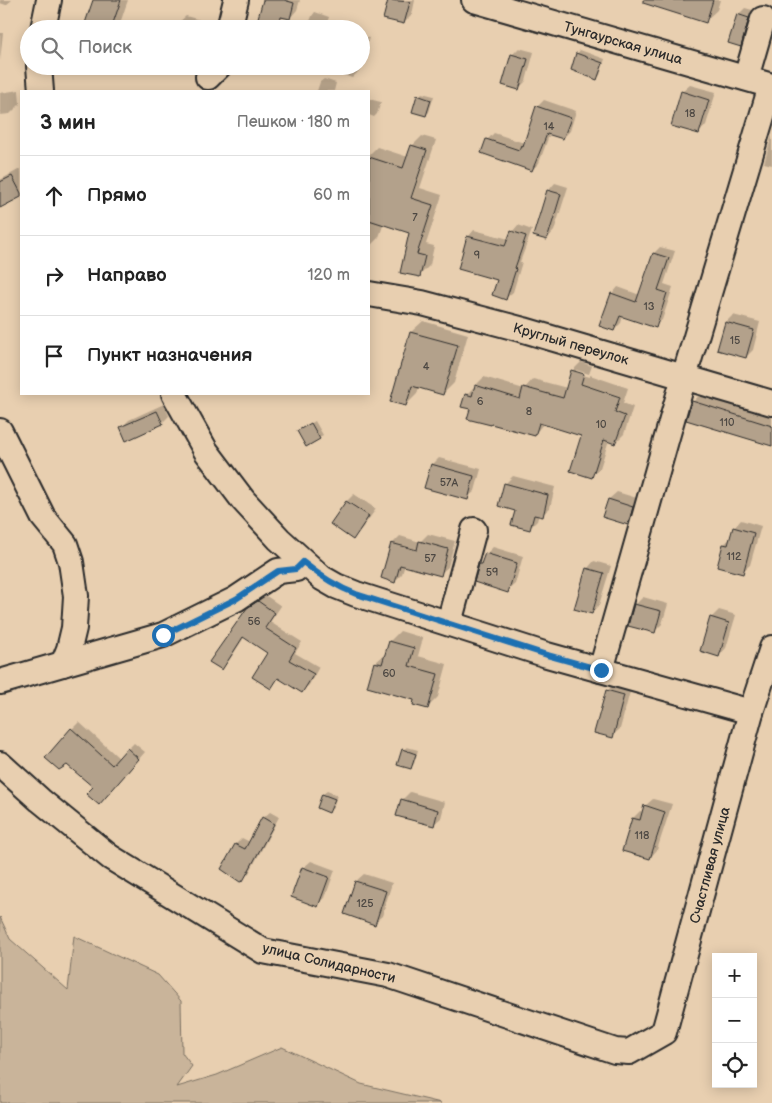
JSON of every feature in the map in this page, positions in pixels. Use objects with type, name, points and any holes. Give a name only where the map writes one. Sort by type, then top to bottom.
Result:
[{"type":"street","points":[[45,20],[49,0]]},
{"type":"street","points":[[231,20],[236,0]]},
{"type":"street","name":"Тунгаурская улица","points":[[474,0],[772,86]]},
{"type":"street","points":[[746,78],[763,19]]},
{"type":"street","points":[[40,75],[41,90]]},
{"type":"street","points":[[601,670],[684,377],[772,86]]},
{"type":"street","name":"Круглый переулок","points":[[370,294],[422,303],[524,330],[772,403]]},
{"type":"street","points":[[175,395],[206,451],[244,500],[279,539],[303,562],[322,578],[336,586],[547,655],[751,712]]},
{"type":"street","points":[[0,431],[43,517],[65,544],[71,562],[76,596],[74,628],[63,664]]},
{"type":"street","points":[[449,623],[474,530]]},
{"type":"street","points":[[0,682],[163,635],[236,599],[278,571],[296,569],[303,562]]},
{"type":"street","name":"Счастливая улица","points":[[615,1050],[629,1052],[664,1032],[751,712],[772,648]]},
{"type":"street","name":"улица Солидарности","points":[[0,764],[40,800],[110,857],[264,950],[388,975],[615,1050]]},
{"type":"shaded area","points":[[0,917],[10,939],[68,990],[74,936],[158,975],[181,1001],[182,1053],[192,1066],[177,1087],[217,1075],[282,1047],[361,1084],[441,1103],[0,1103]]},
{"type":"building","points":[[93,0],[121,0],[114,20],[86,20]]},
{"type":"building","points":[[263,0],[284,0],[294,3],[290,19],[281,17],[280,20],[265,20],[258,18]]},
{"type":"building","points":[[388,0],[410,2],[404,24],[383,19]]},
{"type":"building","points":[[643,0],[713,0],[706,23],[643,3]]},
{"type":"building","points":[[737,14],[749,18],[741,47],[728,43]]},
{"type":"building","points":[[576,53],[603,63],[597,80],[571,70]]},
{"type":"building","points":[[511,54],[528,59],[519,90],[502,85]]},
{"type":"building","points":[[681,91],[709,100],[699,134],[671,126]]},
{"type":"building","points":[[417,95],[431,100],[426,116],[412,112]]},
{"type":"building","points":[[536,106],[571,118],[563,139],[547,134],[532,171],[481,153],[486,139],[519,150],[521,145],[523,146]]},
{"type":"building","points":[[411,145],[427,150],[411,198],[433,205],[417,254],[425,256],[420,277],[400,273],[409,233],[370,220],[370,157],[403,168]]},
{"type":"building","points":[[12,176],[20,191],[20,198],[0,208],[0,182]]},
{"type":"building","points":[[547,190],[561,194],[547,240],[533,236]]},
{"type":"building","points":[[511,231],[526,236],[506,300],[492,295],[497,280],[458,269],[467,236],[505,246]]},
{"type":"building","points":[[653,253],[669,258],[658,290],[667,293],[656,328],[620,316],[614,331],[599,326],[611,293],[636,302]]},
{"type":"building","points":[[725,322],[754,330],[746,358],[717,350]]},
{"type":"building","points":[[410,332],[458,345],[443,395],[412,386],[406,406],[390,402]]},
{"type":"building","points":[[571,370],[584,374],[581,384],[620,397],[615,412],[625,416],[615,444],[604,440],[592,478],[570,471],[581,436],[539,423],[535,436],[467,419],[470,409],[461,407],[465,394],[472,396],[475,385],[520,399],[523,387],[563,398]]},
{"type":"building","points":[[692,401],[772,426],[772,446],[686,420]]},
{"type":"building","points":[[157,411],[163,424],[126,441],[120,427]]},
{"type":"building","points":[[311,423],[320,439],[306,447],[297,431]]},
{"type":"building","points":[[431,464],[474,476],[468,500],[424,488]]},
{"type":"building","points":[[504,483],[548,495],[543,517],[534,515],[530,530],[511,525],[515,511],[498,506]]},
{"type":"building","points":[[608,499],[633,507],[628,525],[602,517]]},
{"type":"building","points":[[346,501],[369,516],[353,540],[330,524]]},
{"type":"building","points":[[733,527],[754,533],[743,574],[717,567],[723,544],[728,545]]},
{"type":"building","points":[[419,541],[448,549],[441,576],[400,565],[395,583],[381,578],[391,543],[417,550]]},
{"type":"building","points":[[485,553],[517,563],[508,593],[474,582],[479,564],[481,564]]},
{"type":"building","points":[[586,568],[604,573],[592,614],[574,609]]},
{"type":"building","points":[[258,601],[275,613],[265,628],[296,648],[289,660],[314,674],[302,693],[278,678],[271,689],[252,677],[267,653],[243,637],[222,670],[209,662],[247,608]]},
{"type":"building","points":[[634,604],[661,611],[655,633],[628,626]]},
{"type":"building","points":[[710,617],[729,623],[719,657],[700,651]]},
{"type":"building","points":[[389,641],[414,648],[409,666],[438,674],[428,709],[413,705],[414,700],[367,687],[374,662],[382,664]]},
{"type":"building","points":[[606,690],[624,695],[613,738],[594,733]]},
{"type":"building","points":[[71,728],[112,765],[127,748],[139,759],[99,805],[86,794],[93,787],[67,765],[59,770],[45,758]]},
{"type":"building","points":[[402,749],[416,754],[411,769],[397,765]]},
{"type":"building","points":[[322,794],[335,799],[329,813],[317,808]]},
{"type":"building","points":[[401,799],[438,810],[434,826],[396,816]]},
{"type":"building","points":[[644,805],[665,812],[650,859],[622,851],[632,818],[640,820]]},
{"type":"building","points":[[262,817],[274,824],[243,881],[240,882],[221,869],[235,844],[245,849]]},
{"type":"building","points":[[302,867],[329,877],[318,907],[291,897]]},
{"type":"building","points":[[355,881],[386,891],[375,925],[344,914]]},
{"type":"route","points":[[163,635],[236,599],[264,578],[278,571],[296,569],[303,562],[322,578],[356,594],[547,655],[601,670]]}]
